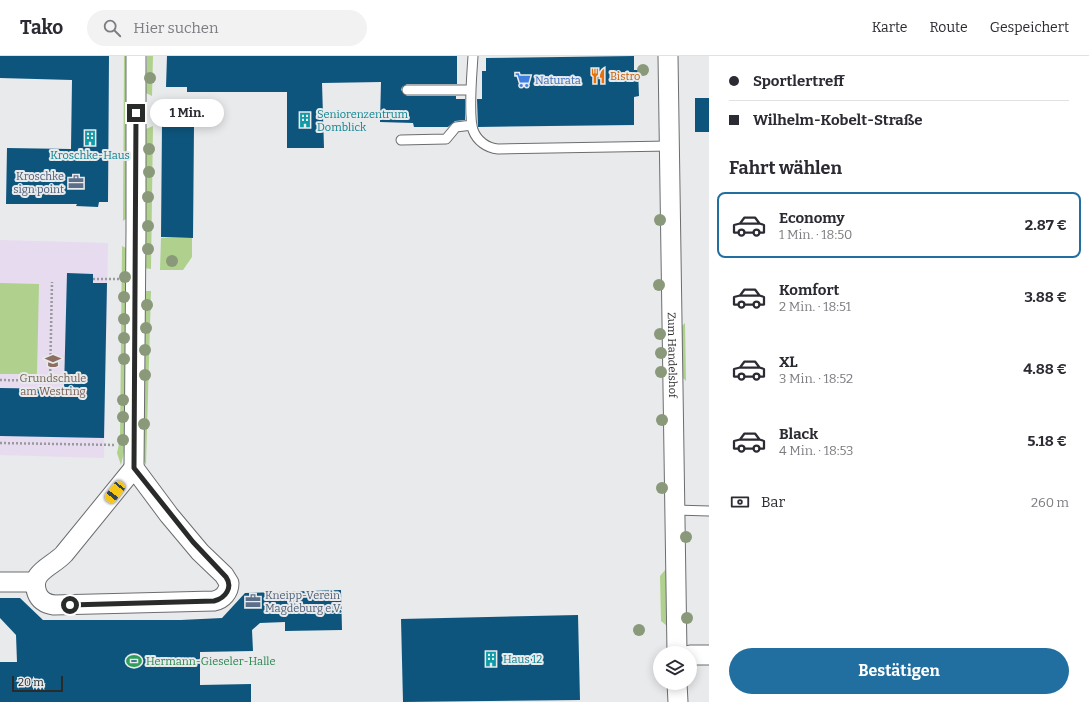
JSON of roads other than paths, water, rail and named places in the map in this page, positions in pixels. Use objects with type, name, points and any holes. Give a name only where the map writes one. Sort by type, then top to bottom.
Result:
[{"type":"street","points":[[134,468],[64,554],[37,576],[34,582],[39,597],[46,603],[54,605],[214,601],[223,596],[229,587],[229,582],[226,577],[200,552],[134,468],[136,56]]},
{"type":"street","name":"Zum Handelshof","points":[[668,56],[677,646]]},
{"type":"street","points":[[0,582],[34,582]]},
{"type":"street","points":[[697,655],[709,655]]},
{"type":"street","points":[[677,690],[678,702]]},
{"type":"lane","points":[[473,56],[471,90],[472,125],[474,134],[479,141],[487,146],[496,149],[670,146]]},
{"type":"lane","points":[[407,90],[471,90]]},
{"type":"lane","points":[[401,140],[446,139],[456,127],[472,125]]},
{"type":"lane","points":[[675,510],[709,511]]},
{"type":"place","name":"Bistro","points":[[598,76]]},
{"type":"place","name":"Naturata","points":[[523,80]]},
{"type":"place","name":"Seniorenzentrum Domblick","points":[[305,120]]},
{"type":"place","name":"Kroschke-Haus","points":[[90,138]]},
{"type":"place","name":"Kroschke sign point","points":[[76,182]]},
{"type":"place","name":"Grundschule am Westring","points":[[53,361]]},
{"type":"place","name":"Kneipp-Verein Magdeburg e.V.","points":[[253,601]]},
{"type":"place","name":"Haus 12","points":[[491,659]]},
{"type":"place","name":"Hermann-Gieseler-Halle","points":[[134,661]]}]
